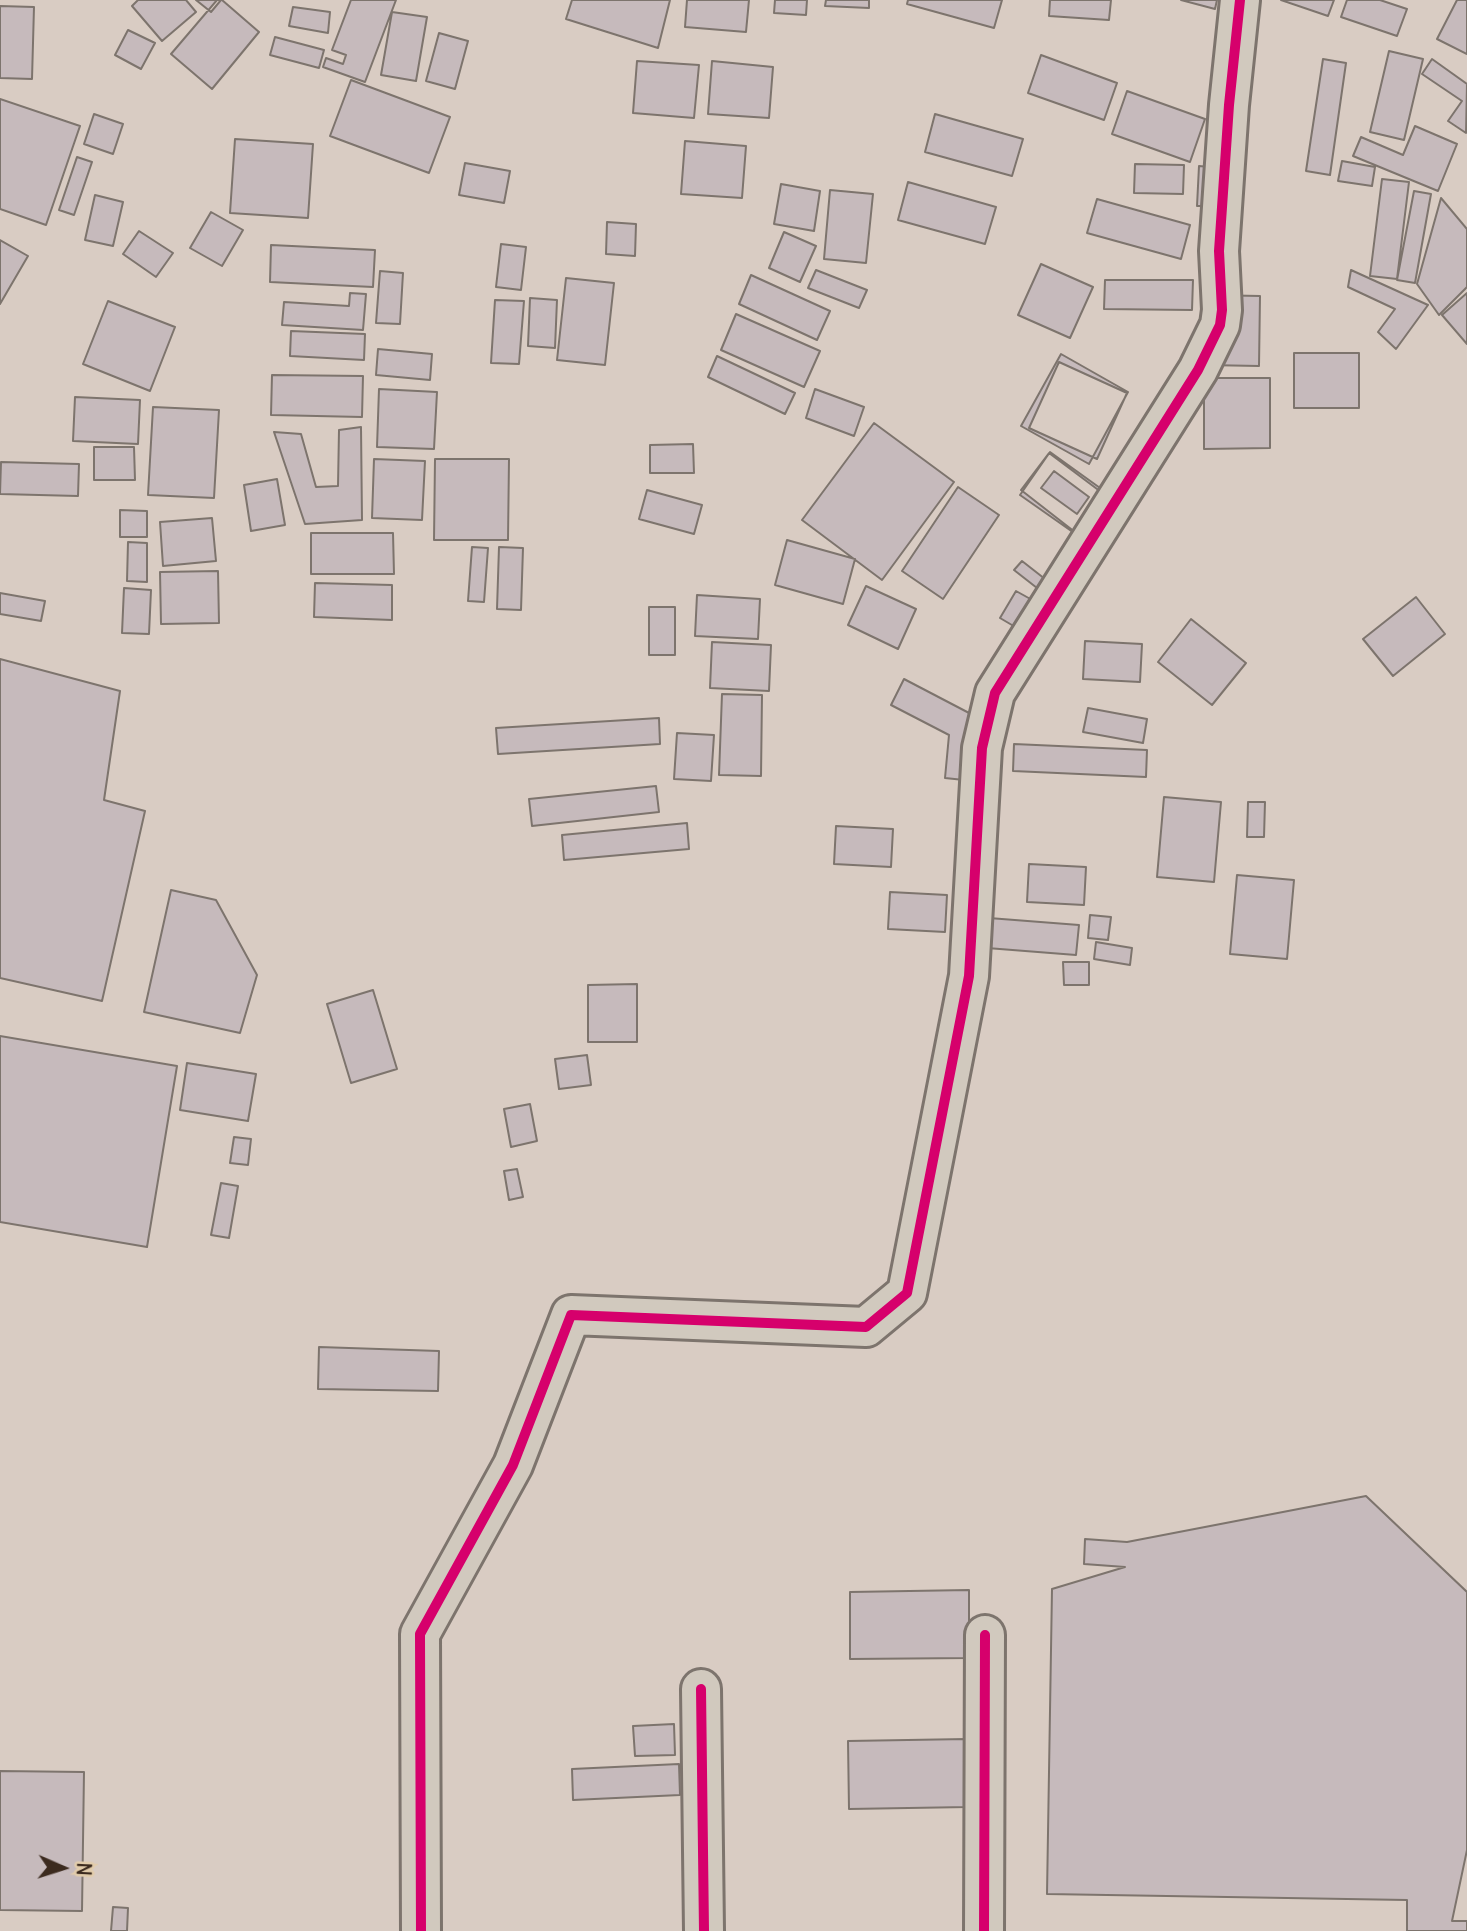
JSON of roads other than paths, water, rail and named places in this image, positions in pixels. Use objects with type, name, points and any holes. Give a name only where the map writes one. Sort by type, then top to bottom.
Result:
[{"type":"street","points":[[421,1931],[420,1634],[513,1465],[571,1315],[866,1327],[906,1293],[969,976],[982,748],[995,693],[1198,370],[1220,325],[1221,225],[1240,0]]},
{"type":"street","points":[[984,1931],[985,1635]]},
{"type":"street","points":[[701,1689],[704,1931]]}]
